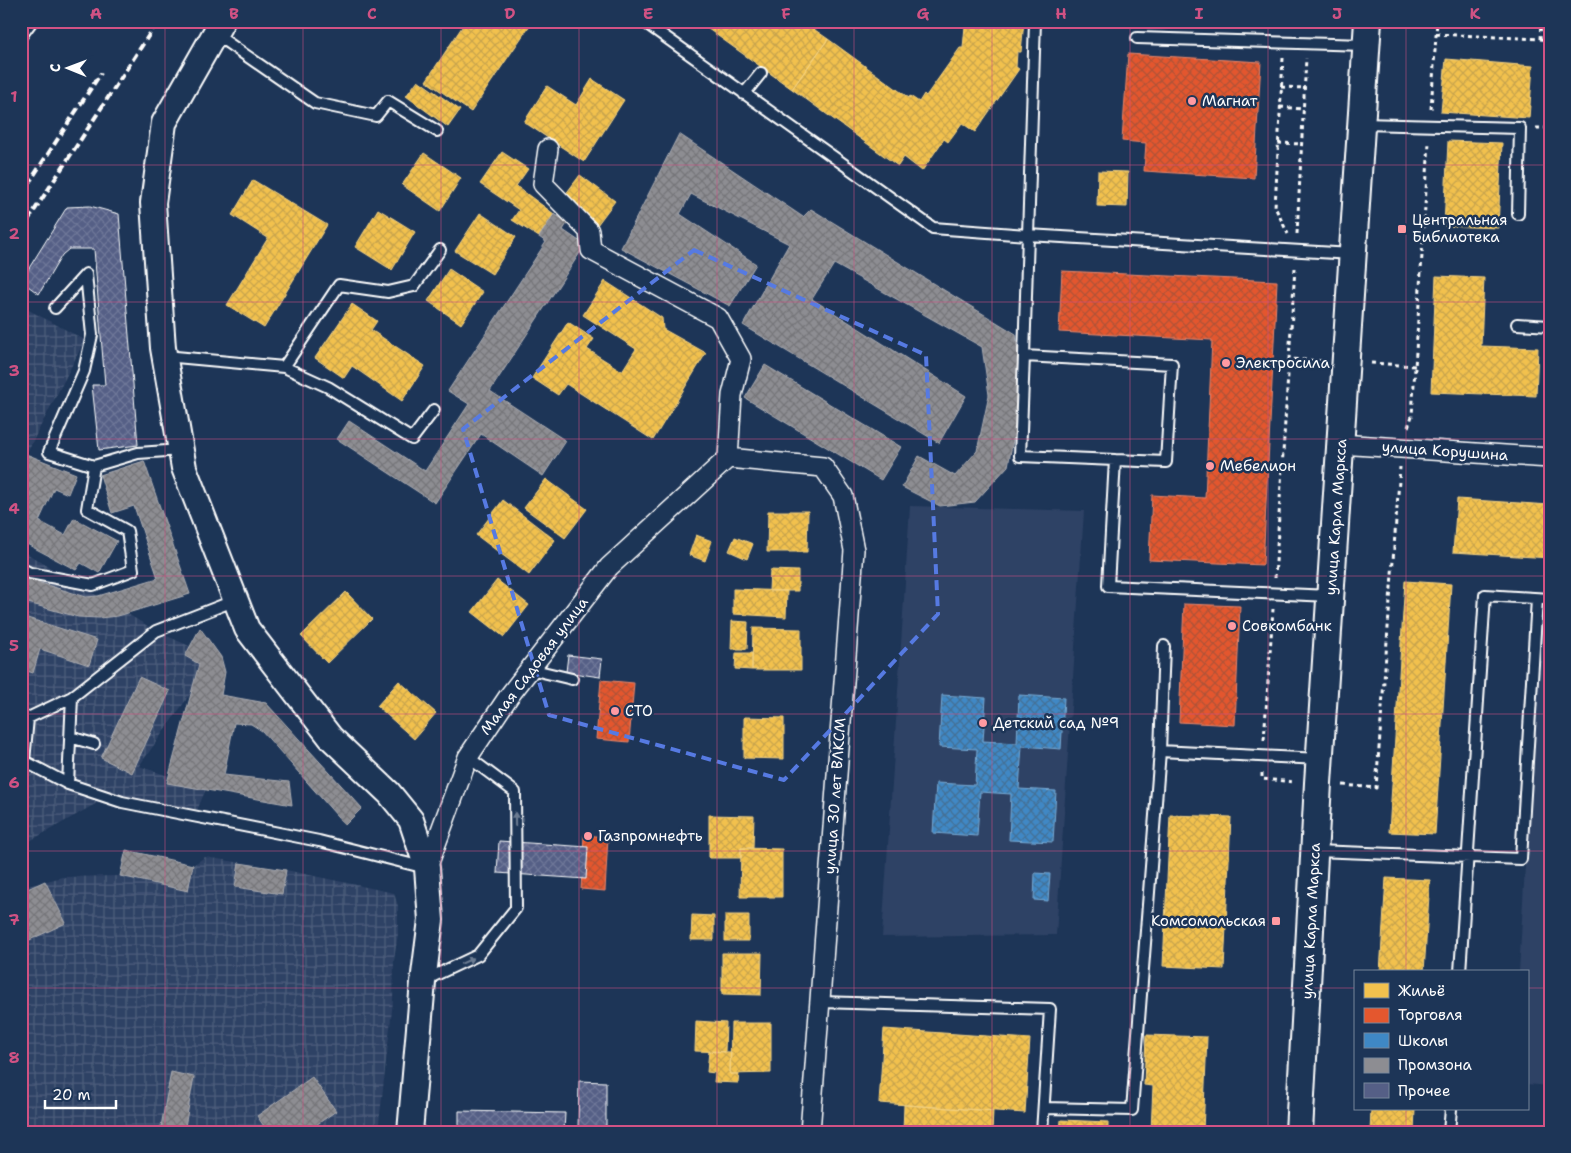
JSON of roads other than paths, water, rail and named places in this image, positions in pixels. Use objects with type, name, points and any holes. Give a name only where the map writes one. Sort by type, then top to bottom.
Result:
[{"type":"main road","name":"улица Карла Маркса","points":[[1299,1132],[1330,596],[1367,33]]},
{"type":"street","points":[[218,27],[164,123],[153,203],[165,356],[184,468],[247,629],[287,684],[331,738],[389,793],[411,820],[426,868]]},
{"type":"street","points":[[548,149],[543,184],[589,231],[591,250],[718,318],[741,359],[732,394],[728,458]]},
{"type":"street","name":"улица Корушина","points":[[1340,444],[1550,458]]},
{"type":"street","name":"улица 30 лет ВЛКСМ","points":[[728,458],[823,467],[844,496],[854,550],[810,1132]]},
{"type":"street","name":"Малая Садовая улица","points":[[410,1132],[422,982],[431,920],[426,868],[468,757],[530,669],[609,567],[728,458]]},
{"type":"lane","points":[[21,36],[32,21]]},
{"type":"lane","points":[[643,21],[932,228],[1352,254]]},
{"type":"lane","points":[[1024,356],[1172,364],[1166,462],[1020,456],[1035,21]]},
{"type":"lane","points":[[218,27],[315,103],[376,116],[388,101],[437,132]]},
{"type":"lane","points":[[1137,38],[1307,44],[1367,33]]},
{"type":"lane","points":[[744,94],[761,73]]},
{"type":"lane","points":[[1361,124],[1520,128],[1518,214]]},
{"type":"lane","points":[[284,367],[339,285],[388,292],[414,286],[440,250]]},
{"type":"lane","points":[[55,308],[86,274],[92,335],[84,371],[49,452],[94,466],[138,454],[181,450]]},
{"type":"lane","points":[[1516,324],[1550,326]]},
{"type":"lane","points":[[165,356],[284,367],[328,387],[412,439],[434,410]]},
{"type":"lane","points":[[1115,460],[1108,586],[1330,596]]},
{"type":"lane","points":[[21,568],[30,573],[93,585],[133,570],[127,532],[87,509],[94,466]]},
{"type":"lane","points":[[1460,970],[1485,596],[1550,599]]},
{"type":"lane","points":[[1315,851],[1521,859],[1537,599]]},
{"type":"lane","points":[[236,600],[156,631],[72,697],[25,717],[23,761],[68,784],[122,802],[319,841],[426,868]]},
{"type":"lane","points":[[1044,1108],[1132,1110],[1160,751],[1164,646]]},
{"type":"lane","points":[[530,669],[572,679]]},
{"type":"lane","points":[[68,784],[72,697]]},
{"type":"lane","points":[[70,737],[94,744]]},
{"type":"lane","points":[[1160,751],[1320,759]]},
{"type":"lane","points":[[422,982],[478,955],[516,908],[515,792],[468,757]]},
{"type":"lane","points":[[821,1002],[1050,1009],[1042,1132]]},
{"type":"lane","points":[[1449,1132],[1451,1110]]},
{"type":"railway","points":[[21,231],[158,21]]},
{"type":"railway","points":[[21,195],[101,73]]},
{"type":"place","name":"Магнат","points":[[1192,101]]},
{"type":"place","name":"Центральная Библиотека","points":[[1402,229]]},
{"type":"place","name":"Электросила","points":[[1226,363]]},
{"type":"place","name":"Мебелион","points":[[1210,466]]},
{"type":"place","name":"Совкомбанк","points":[[1232,626]]},
{"type":"place","name":"СТО","points":[[615,711]]},
{"type":"place","name":"Детский сад №9","points":[[983,723]]},
{"type":"place","name":"Газпромнефть","points":[[588,836]]},
{"type":"place","name":"Комсомольская","points":[[1276,921]]}]
